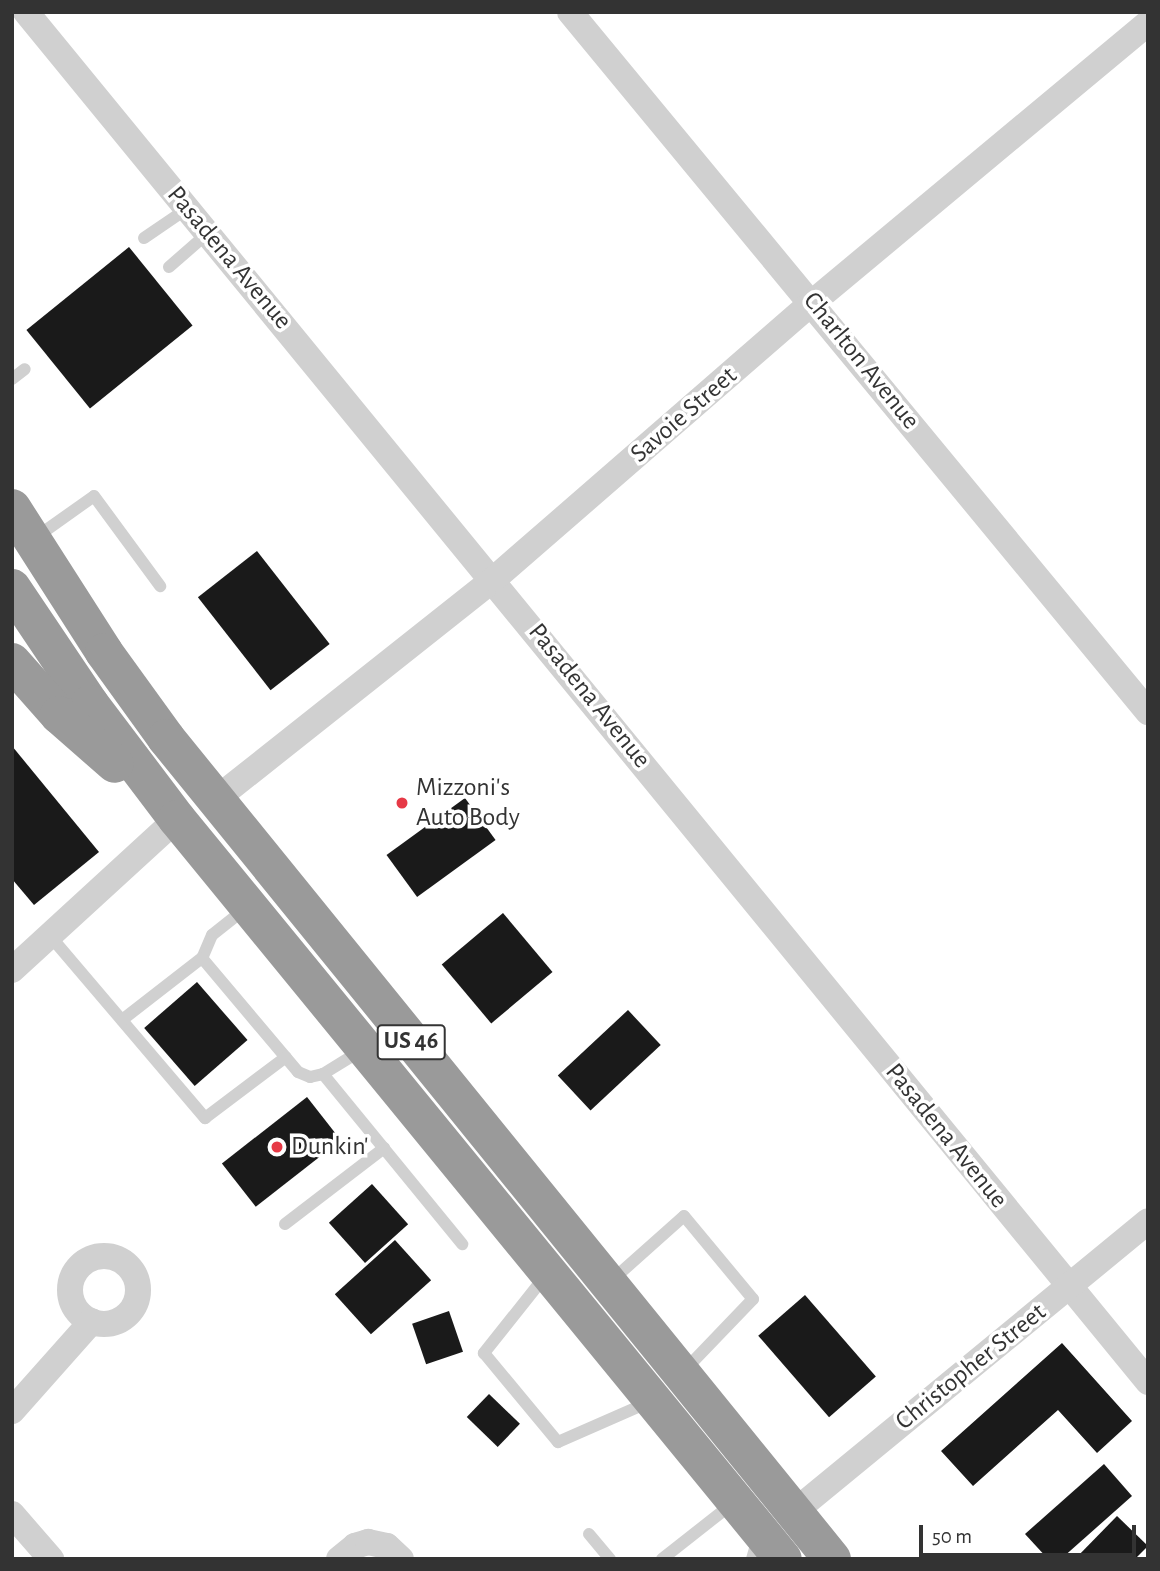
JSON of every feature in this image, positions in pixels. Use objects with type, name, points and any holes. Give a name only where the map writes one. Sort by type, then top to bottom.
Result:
[{"type":"highway","name":"US 46","points":[[22,524],[123,679],[215,800],[832,1559]]},
{"type":"highway","name":"US 46","points":[[12,588],[90,704],[177,819],[654,1400],[735,1501],[765,1550]]},
{"type":"highway","points":[[12,662],[59,715],[177,819]]},
{"type":"street","name":"Pasadena Avenue","points":[[26,12],[494,579],[1148,1382]]},
{"type":"street","name":"Charlton Avenue","points":[[570,12],[813,302],[1148,712]]},
{"type":"street","name":"Savoie Street","points":[[215,800],[494,579],[813,302],[1140,27]]},
{"type":"street","points":[[12,970],[177,819]]},
{"type":"street","name":"Christopher Street","points":[[794,1512],[1148,1221]]},
{"type":"street","points":[[12,1411],[92,1321]]},
{"type":"street","points":[[12,1514],[51,1559]]},
{"type":"street","points":[[340,1559],[355,1545],[368,1542],[387,1546],[401,1559]]},
{"type":"lane","points":[[144,238],[188,208]]},
{"type":"lane","points":[[169,267],[208,233]]},
{"type":"lane","points":[[12,379],[25,369]]},
{"type":"lane","points":[[22,524],[94,496],[160,586]]},
{"type":"lane","points":[[122,1020],[202,958],[212,935],[249,906]]},
{"type":"lane","points":[[51,937],[205,1118],[286,1057]]},
{"type":"lane","points":[[202,958],[286,1057],[310,1077],[323,1074],[365,1048]]},
{"type":"lane","points":[[323,1074],[462,1244]]},
{"type":"lane","points":[[285,1224],[384,1148]]},
{"type":"lane","points":[[608,1284],[684,1216],[753,1299],[681,1374]]},
{"type":"lane","points":[[548,1272],[484,1353],[492,1363],[558,1442],[654,1400]]},
{"type":"lane","points":[[662,1559],[735,1501]]},
{"type":"lane","points":[[589,1534],[610,1559]]},
{"type":"building","points":[[129,247],[193,325],[90,409],[26,330]]},
{"type":"building","points":[[257,551],[330,644],[271,690],[198,597]]},
{"type":"building","points":[[12,746],[99,852],[34,905],[12,879]]},
{"type":"building","points":[[465,798],[496,840],[417,897],[387,855]]},
{"type":"building","points":[[503,913],[552,972],[491,1023],[442,964]]},
{"type":"building","points":[[197,982],[248,1040],[195,1086],[144,1028]]},
{"type":"building","points":[[628,1010],[661,1045],[591,1111],[558,1075]]},
{"type":"building","points":[[307,1097],[341,1140],[256,1207],[222,1163]]},
{"type":"building","points":[[372,1184],[408,1224],[365,1263],[329,1223]]},
{"type":"building","points":[[395,1240],[431,1280],[371,1334],[335,1294]]},
{"type":"building","points":[[805,1295],[876,1377],[829,1417],[758,1336]]},
{"type":"building","points":[[449,1311],[463,1352],[426,1364],[412,1324]]},
{"type":"building","points":[[1062,1343],[1132,1421],[1097,1453],[1058,1410],[973,1486],[941,1451]]},
{"type":"building","points":[[489,1394],[520,1424],[498,1447],[467,1417]]},
{"type":"building","points":[[1104,1464],[1132,1496],[1061,1559],[1048,1559],[1025,1534]]},
{"type":"building","points":[[1117,1516],[1148,1546],[1135,1559],[1075,1559]]},
{"type":"place","name":"Mizzoni's Auto Body","points":[[402,803]]},
{"type":"place","name":"Dunkin'","points":[[277,1147]]}]
